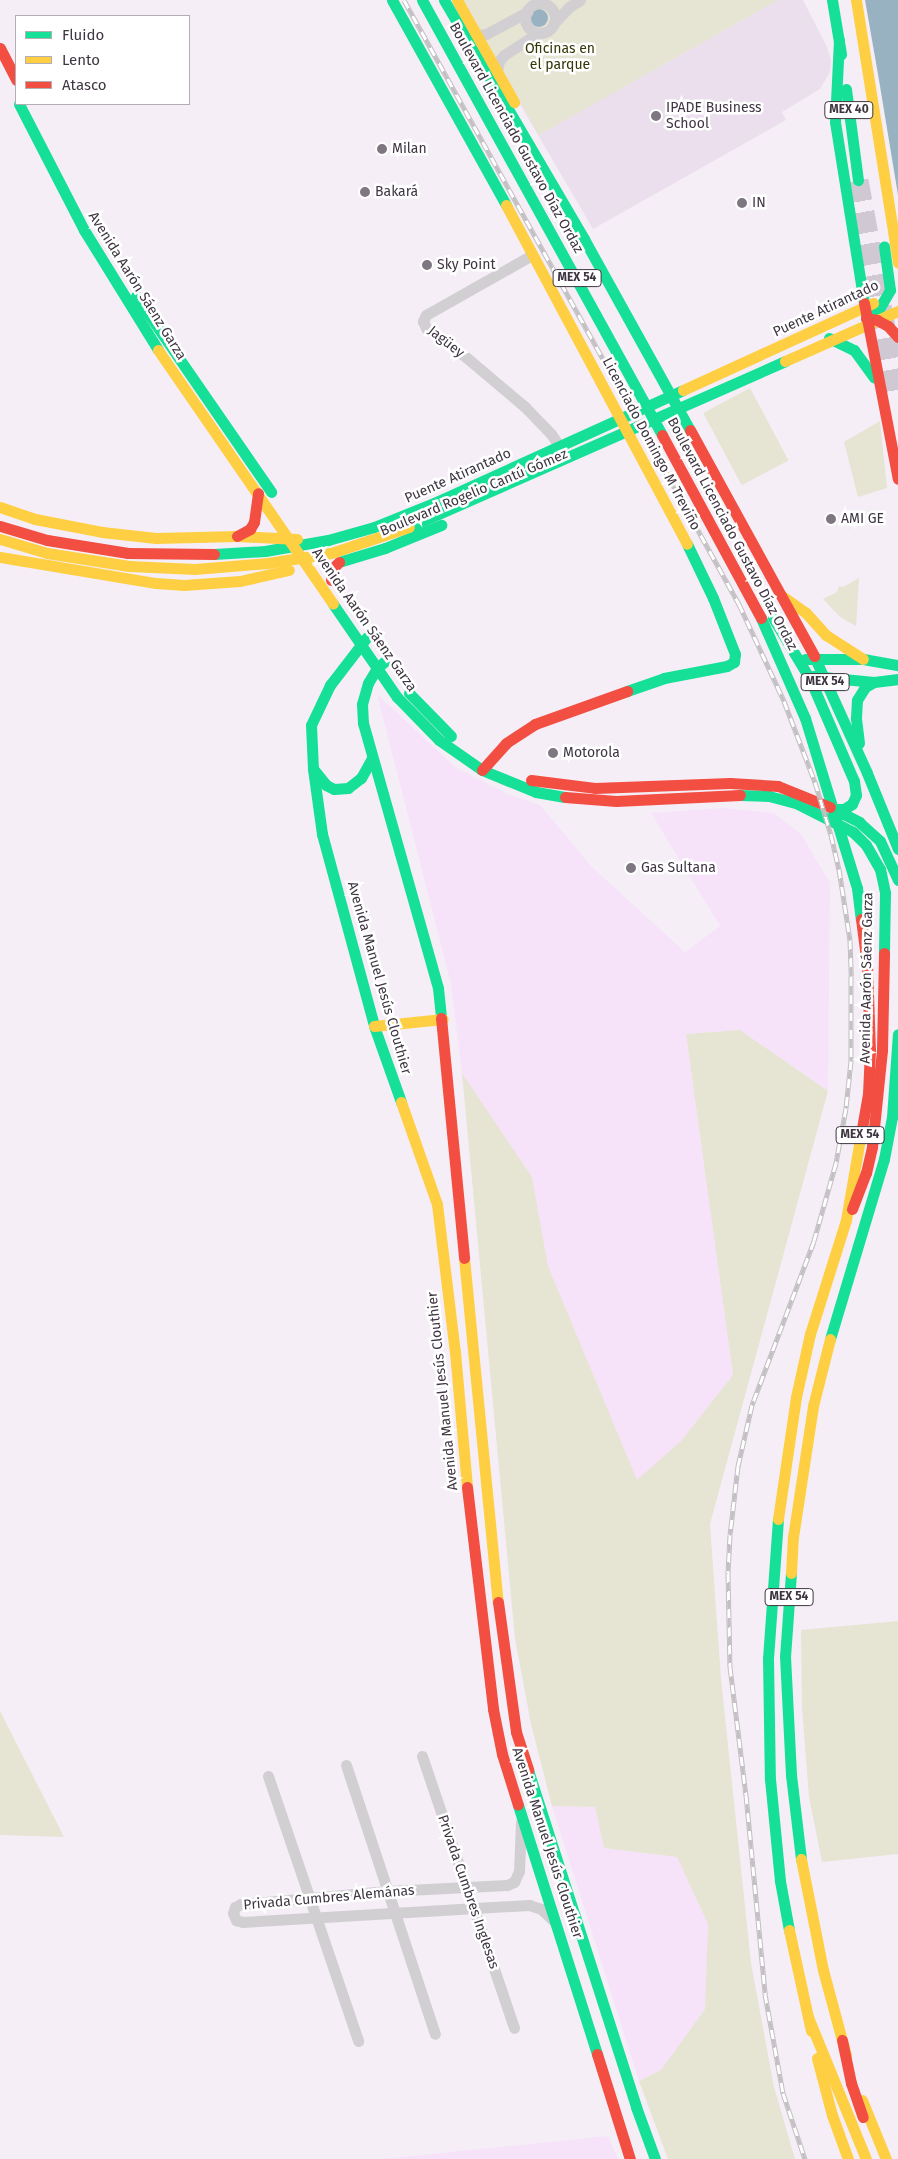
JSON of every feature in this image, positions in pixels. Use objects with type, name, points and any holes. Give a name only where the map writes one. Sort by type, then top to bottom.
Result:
[{"type":"main road","name":"Licenciado Domingo M Treviño","points":[[392,0],[483,161],[532,255],[628,424]]},
{"type":"main road","name":"Boulevard Licenciado Gustavo Díaz Ordaz","points":[[422,0],[652,414],[746,587],[783,662],[791,679],[819,758],[857,888],[867,965],[870,1050],[868,1094],[846,1220],[818,1306],[796,1397],[775,1544],[768,1658],[770,1779],[780,1881],[795,1967],[832,2115],[848,2159]]},
{"type":"main road","name":"Boulevard Licenciado Gustavo Díaz Ordaz","points":[[444,0],[547,177],[731,503],[815,660],[867,773],[898,849]]},
{"type":"main road","name":"Boulevard Licenciado Gustavo Díaz Ordaz","points":[[457,0],[536,143],[547,177]]},
{"type":"main road","name":"MEX 40","points":[[832,0],[858,180]]},
{"type":"main road","name":"MEX 40","points":[[856,0],[898,263]]},
{"type":"main road","points":[[839,40],[835,122],[860,289],[898,479]]},
{"type":"main road","points":[[0,48],[15,78]]},
{"type":"main road","points":[[0,67],[15,97]]},
{"type":"main road","points":[[868,78],[864,89],[865,122],[891,285],[894,291]]},
{"type":"main road","name":"Avenida Aarón Sáenz Garza","points":[[19,105],[76,216],[138,320],[288,538],[331,580],[364,639]]},
{"type":"main road","name":"Avenida Aarón Sáenz Garza","points":[[29,105],[103,246],[146,312],[276,499]]},
{"type":"main road","points":[[502,143],[516,149],[534,178],[541,179],[547,177]]},
{"type":"main road","points":[[860,289],[865,295],[874,299],[894,291]]},
{"type":"main road","points":[[866,318],[879,309],[894,291]]},
{"type":"main road","name":"Puente Atirantado","points":[[0,526],[47,540],[128,553],[193,555],[265,551],[328,540],[374,527],[434,503],[660,402],[894,291]]},
{"type":"main road","name":"Puente Atirantado","points":[[0,539],[47,553],[129,566],[186,568],[268,563],[331,553],[379,538],[439,515],[898,312]]},
{"type":"main road","points":[[866,318],[884,323],[898,337]]},
{"type":"main road","name":"Boulevard Rogelio Cantú Gómez","points":[[0,507],[34,519],[102,532],[156,538],[237,536],[314,540],[377,532],[419,517],[866,318]]},
{"type":"main road","points":[[824,336],[854,350],[863,360],[880,389]]},
{"type":"main road","points":[[628,424],[631,441]]},
{"type":"main road","name":"Licenciado Domingo M Treviño","points":[[484,766],[506,743],[535,724],[664,678],[727,666],[734,662],[735,654],[729,636],[695,558],[674,516],[631,441]]},
{"type":"main road","name":"Boulevard Rogelio Cantú Gómez","points":[[0,557],[156,583],[184,585],[240,581],[314,565],[339,562],[385,548],[631,441]]},
{"type":"main road","points":[[237,536],[250,529],[254,522],[258,493]]},
{"type":"main road","name":"Avenida Aarón Sáenz Garza","points":[[287,516],[314,565],[381,664],[445,731],[484,766],[536,792],[574,799],[616,801],[717,794],[769,796],[798,804],[820,815],[853,832],[866,845],[880,869],[885,893],[882,1050],[876,1118],[866,1173],[860,1194],[846,1220]]},
{"type":"main road","points":[[156,538],[146,554],[150,574],[156,583]]},
{"type":"main road","points":[[331,580],[332,569],[339,562]]},
{"type":"main road","points":[[746,587],[768,610],[808,676],[856,785],[856,794],[852,804],[844,809],[834,810]]},
{"type":"main road","points":[[778,594],[806,613],[826,635],[863,659]]},
{"type":"main road","name":"Avenida Manuel Jesús Clouthier","points":[[364,639],[330,685],[314,714],[311,724],[313,769],[322,834],[374,1026],[437,1204],[455,1352],[468,1496],[493,1709],[502,1754],[630,2159]]},
{"type":"main road","points":[[783,662],[863,659],[897,664]]},
{"type":"main road","name":"Avenida Manuel Jesús Clouthier","points":[[381,664],[368,683],[362,704],[363,723],[415,900],[438,988],[443,1018],[487,1496],[506,1671],[516,1732],[636,2107],[656,2159]]},
{"type":"main road","points":[[791,679],[808,676],[874,682],[896,679]]},
{"type":"main road","points":[[867,773],[857,732],[856,704],[861,691],[874,682]]},
{"type":"main road","points":[[313,769],[326,786],[334,789],[348,788],[361,778],[372,758]]},
{"type":"main road","name":"Avenida Aarón Sáenz Garza","points":[[484,766],[526,779],[572,787],[767,784],[801,793],[859,822],[880,841],[898,880]]},
{"type":"main road","points":[[374,1026],[443,1018]]},
{"type":"main road","name":"MEX 54","points":[[886,2159],[862,2102],[842,2040],[823,1970],[801,1854],[791,1775],[785,1656],[793,1537],[818,1378],[884,1159],[893,1108],[898,1034]]},
{"type":"main road","points":[[808,2017],[866,2159]]},
{"type":"main road","points":[[842,2040],[851,2083],[880,2159]]},
{"type":"street","points":[[477,35],[486,34],[527,12],[533,5],[548,6],[575,2]]},
{"type":"street","points":[[497,71],[499,61],[504,55],[538,33],[548,30],[575,2]]},
{"type":"street","points":[[548,6],[554,14],[554,22]]},
{"type":"street","points":[[527,12],[527,24],[538,33]]},
{"type":"street","name":"Jagüey","points":[[532,255],[423,318],[424,324],[525,407],[551,434],[564,452]]},
{"type":"street","name":"Privada Cumbres Inglesas","points":[[422,1756],[514,2028]]},
{"type":"street","points":[[346,1765],[435,2034]]},
{"type":"street","points":[[268,1776],[358,2041]]},
{"type":"street","name":"Privada Cumbres Alemánas","points":[[521,1816],[517,1878],[507,1885],[388,1891],[241,1904],[235,1907],[233,1913],[236,1920],[242,1922],[473,1907],[535,1906],[556,1923]]},
{"type":"shaded area","name":"IPADE Business School","points":[[778,0],[803,0],[827,47],[831,60],[830,72],[820,89],[782,112],[786,120],[593,229],[504,77],[631,83]]},
{"type":"shaded area","points":[[377,694],[455,767],[510,795],[540,805],[592,867],[685,952],[720,926],[651,813],[723,808],[774,813],[801,834],[830,883],[828,1091],[740,1030],[686,1034],[733,1375],[681,1441],[637,1481],[548,1266],[532,1177],[462,1073],[451,984]]},
{"type":"shaded area","points":[[552,1806],[595,1807],[604,1848],[677,1857],[708,1924],[705,2009],[661,2070],[639,2081]]},
{"type":"shaded area","points":[[608,2136],[618,2159],[381,2159]]},
{"type":"green space","name":"Oficinas en el parque","points":[[461,0],[778,0],[539,135]]},
{"type":"green space","points":[[750,388],[788,460],[742,485],[703,413]]},
{"type":"green space","points":[[880,421],[887,488],[858,497],[844,442]]},
{"type":"green space","points":[[859,578],[856,626],[840,617],[823,599],[837,592],[839,586],[843,587]]},
{"type":"green space","points":[[740,1030],[828,1091],[710,1524],[721,1679],[751,1963],[774,2087],[795,2159],[668,2159],[639,2081],[661,2070],[705,2009],[708,1924],[677,1857],[604,1848],[595,1807],[552,1806],[531,1724],[515,1639],[462,1073],[532,1177],[548,1266],[637,1480],[681,1441],[733,1375],[686,1034]]},
{"type":"green space","points":[[898,1621],[898,1854],[822,1862],[809,1797],[802,1708],[801,1630]]},
{"type":"green space","points":[[0,1711],[64,1837],[0,1835]]},
{"type":"water","points":[[865,0],[898,0],[898,195],[879,80]]},
{"type":"water","points":[[539,9],[545,12],[548,18],[545,24],[539,27],[533,24],[530,18],[533,12]]},
{"type":"tunnel","points":[[858,180],[898,398]]},
{"type":"railway","points":[[404,0],[739,604],[784,701],[815,782],[839,869],[850,940],[851,1061],[846,1108],[836,1163],[814,1241],[752,1405],[738,1466],[730,1535],[728,1573],[730,1667],[746,1795],[765,1994],[783,2093],[805,2159]]},
{"type":"traffic: fast","points":[[392,0],[506,205]]},
{"type":"traffic: fast","points":[[422,0],[662,435]]},
{"type":"traffic: fast","points":[[444,0],[584,239],[690,430]]},
{"type":"traffic: fast","points":[[832,0],[841,54]]},
{"type":"traffic: fast","points":[[839,40],[835,122],[864,303]]},
{"type":"traffic: fast","points":[[846,89],[858,180]]},
{"type":"traffic: fast","points":[[20,105],[84,230],[158,350]]},
{"type":"traffic: fast","points":[[866,318],[879,309],[890,290],[884,246]]},
{"type":"traffic: fast","points":[[136,296],[271,492]]},
{"type":"traffic: fast","points":[[829,338],[854,350],[874,378]]},
{"type":"traffic: fast","points":[[409,527],[785,361]]},
{"type":"traffic: fast","points":[[214,554],[265,551],[328,540],[374,527],[434,503],[683,390]]},
{"type":"traffic: fast","points":[[342,561],[385,548],[441,525]]},
{"type":"traffic: fast","points":[[627,691],[664,678],[727,666],[734,662],[735,654],[713,598],[687,544]]},
{"type":"traffic: fast","points":[[333,604],[397,697],[439,740],[482,770],[536,792],[565,797]]},
{"type":"traffic: fast","points":[[761,618],[805,718],[857,888],[861,919]]},
{"type":"traffic: fast","points":[[773,618],[810,679],[854,781],[856,795],[852,804],[844,809],[834,809]]},
{"type":"traffic: fast","points":[[367,637],[330,685],[311,725],[313,769],[322,834],[374,1026],[401,1102]]},
{"type":"traffic: fast","points":[[814,656],[867,773],[898,849]]},
{"type":"traffic: fast","points":[[805,659],[863,659],[898,665]]},
{"type":"traffic: fast","points":[[384,662],[377,668],[368,683],[362,704],[363,723],[438,988],[441,1018]]},
{"type":"traffic: fast","points":[[813,676],[874,682],[898,679]]},
{"type":"traffic: fast","points":[[859,743],[856,718],[857,700],[865,687],[874,682]]},
{"type":"traffic: fast","points":[[409,693],[451,736]]},
{"type":"traffic: fast","points":[[314,770],[326,785],[334,789],[348,788],[361,778],[372,758]]},
{"type":"traffic: fast","points":[[740,795],[769,796],[798,804],[853,832],[866,845],[880,869],[885,893],[884,953]]},
{"type":"traffic: fast","points":[[830,807],[859,822],[880,841],[898,880]]},
{"type":"traffic: fast","points":[[830,1339],[884,1159],[892,1117],[898,1034]]},
{"type":"traffic: fast","points":[[778,1519],[768,1658],[770,1779],[780,1881],[789,1930]]},
{"type":"traffic: fast","points":[[791,1573],[785,1656],[791,1775],[801,1859]]},
{"type":"traffic: fast","points":[[528,1770],[636,2107],[655,2159]]},
{"type":"traffic: fast","points":[[518,1805],[597,2054]]},
{"type":"traffic: slow","points":[[457,0],[514,102]]},
{"type":"traffic: slow","points":[[856,0],[898,263]]},
{"type":"traffic: slow","points":[[506,205],[687,544]]},
{"type":"traffic: slow","points":[[683,390],[873,303]]},
{"type":"traffic: slow","points":[[785,361],[898,311]]},
{"type":"traffic: slow","points":[[158,350],[333,604]]},
{"type":"traffic: slow","points":[[0,507],[35,519],[102,532],[156,538],[237,536],[297,539]]},
{"type":"traffic: slow","points":[[0,539],[47,553],[129,566],[195,569],[268,563],[331,553],[409,527]]},
{"type":"traffic: slow","points":[[0,557],[156,583],[184,585],[240,581],[289,570]]},
{"type":"traffic: slow","points":[[782,596],[806,613],[826,635],[863,659]]},
{"type":"traffic: slow","points":[[374,1026],[443,1019]]},
{"type":"traffic: slow","points":[[401,1102],[437,1204],[455,1352],[467,1487]]},
{"type":"traffic: slow","points":[[778,1519],[796,1397],[810,1334],[846,1220],[861,1133]]},
{"type":"traffic: slow","points":[[464,1258],[498,1602]]},
{"type":"traffic: slow","points":[[791,1573],[793,1537],[813,1406],[830,1339]]},
{"type":"traffic: slow","points":[[801,1859],[823,1970],[846,2055]]},
{"type":"traffic: slow","points":[[789,1930],[811,2031]]},
{"type":"traffic: slow","points":[[808,2017],[866,2159]]},
{"type":"traffic: slow","points":[[817,2058],[832,2115],[848,2159]]},
{"type":"traffic: slow","points":[[862,2100],[886,2159]]},
{"type":"traffic: jam","points":[[0,48],[15,78]]},
{"type":"traffic: jam","points":[[864,303],[898,479]]},
{"type":"traffic: jam","points":[[866,318],[877,320],[888,326],[898,337]]},
{"type":"traffic: jam","points":[[690,430],[814,656]]},
{"type":"traffic: jam","points":[[662,435],[761,618]]},
{"type":"traffic: jam","points":[[237,536],[250,529],[254,522],[258,493]]},
{"type":"traffic: jam","points":[[0,526],[47,540],[128,553],[214,554]]},
{"type":"traffic: jam","points":[[331,580],[332,569],[339,562]]},
{"type":"traffic: jam","points":[[482,770],[506,743],[535,724],[627,691]]},
{"type":"traffic: jam","points":[[531,780],[595,788],[730,783],[778,786],[830,807]]},
{"type":"traffic: jam","points":[[565,797],[616,801],[740,795]]},
{"type":"traffic: jam","points":[[861,919],[867,965],[870,1050],[868,1094],[861,1133]]},
{"type":"traffic: jam","points":[[852,1209],[866,1173],[872,1147],[882,1050],[884,953]]},
{"type":"traffic: jam","points":[[441,1018],[464,1258]]},
{"type":"traffic: jam","points":[[467,1487],[493,1709],[502,1754],[518,1805]]},
{"type":"traffic: jam","points":[[498,1602],[516,1732],[528,1770]]},
{"type":"traffic: jam","points":[[842,2040],[851,2083],[863,2117]]},
{"type":"traffic: jam","points":[[597,2054],[630,2159]]},
{"type":"place","name":"IPADE Business School","points":[[656,116]]},
{"type":"place","name":"Milan","points":[[382,149]]},
{"type":"place","name":"Bakará","points":[[365,192]]},
{"type":"place","name":"IN","points":[[742,203]]},
{"type":"place","name":"Sky Point","points":[[427,265]]},
{"type":"place","name":"AMI GE","points":[[831,519]]},
{"type":"place","name":"Motorola","points":[[553,753]]},
{"type":"place","name":"Gas Sultana","points":[[631,868]]}]
